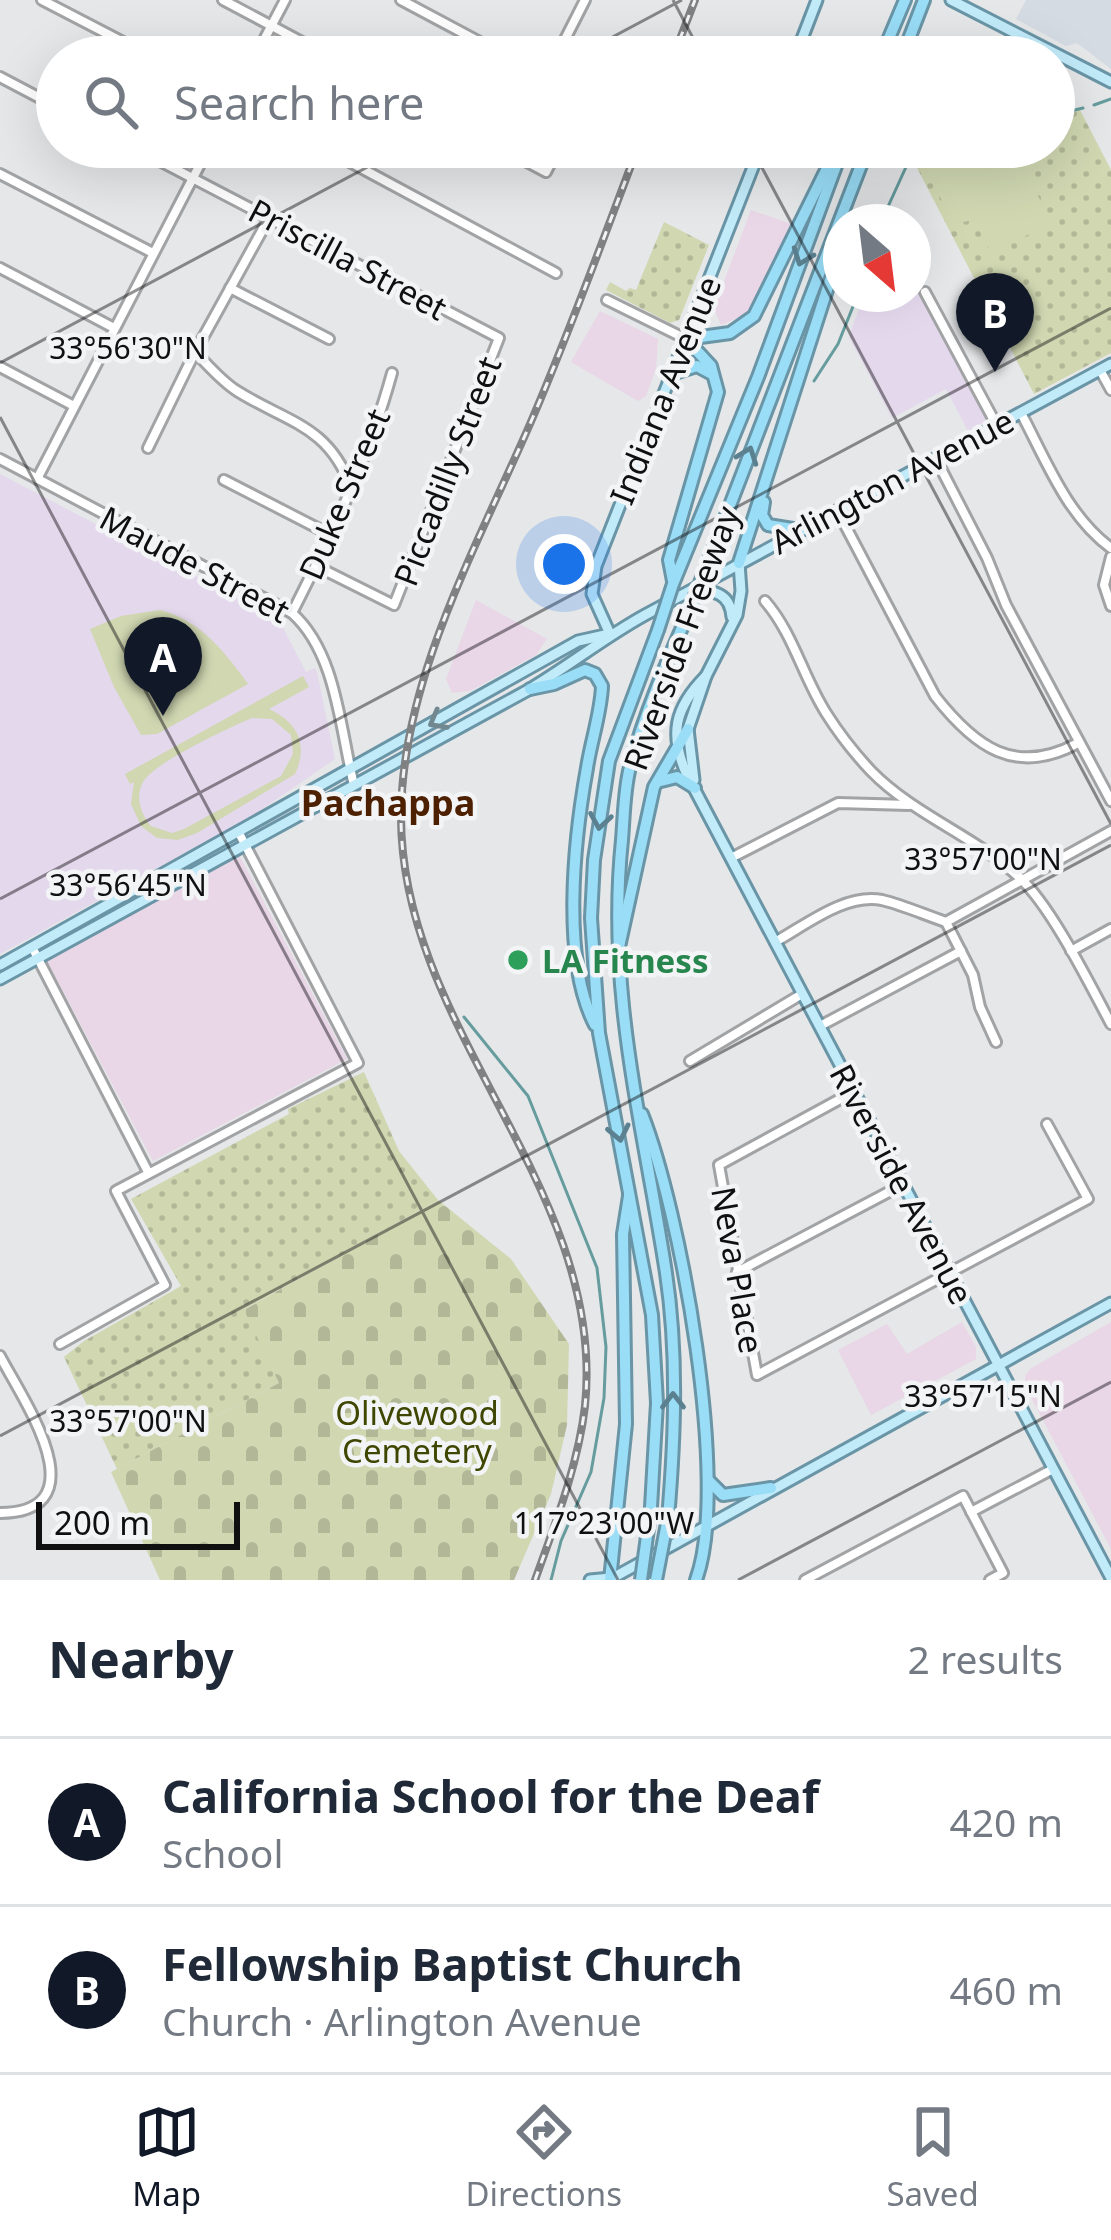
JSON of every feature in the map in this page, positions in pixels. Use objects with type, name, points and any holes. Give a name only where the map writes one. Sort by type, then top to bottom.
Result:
[{"type":"highway","points":[[889,36],[905,0]]},
{"type":"highway","points":[[910,36],[924,0]]},
{"type":"highway","points":[[686,339],[730,333],[754,316],[825,168]]},
{"type":"highway","name":"Riverside Freeway","points":[[641,1580],[657,1403],[652,1316],[599,1033],[592,937],[594,860],[610,761],[674,584],[758,377],[833,168]]},
{"type":"highway","name":"Riverside Freeway","points":[[656,1580],[668,1518],[674,1403],[670,1313],[616,956],[628,771],[860,168]]},
{"type":"highway","points":[[739,563],[823,303]]},
{"type":"highway","points":[[674,584],[669,560],[718,392],[705,356],[686,339]]},
{"type":"highway","points":[[672,374],[697,366],[707,368],[717,380]]},
{"type":"highway","points":[[767,482],[765,520],[775,529],[800,530]]},
{"type":"highway","points":[[530,688],[554,684],[585,670],[595,674],[602,686],[586,774],[575,904],[583,1002],[599,1033]]},
{"type":"highway","points":[[616,956],[654,787],[688,730]]},
{"type":"highway","points":[[654,787],[674,776],[695,788]]},
{"type":"highway","points":[[634,1095],[657,1152],[701,1390],[707,1543],[697,1580]]},
{"type":"highway","points":[[610,1579],[626,1424],[623,1234],[630,1187]]},
{"type":"highway","points":[[707,1478],[723,1495],[771,1488]]},
{"type":"main road","points":[[803,36],[818,0]]},
{"type":"main road","points":[[951,0],[1021,36]]},
{"type":"main road","points":[[1075,64],[1111,82]]},
{"type":"main road","name":"Indiana Avenue","points":[[610,634],[593,600],[592,579],[753,168]]},
{"type":"main road","name":"Arlington Avenue","points":[[0,979],[530,688],[586,656],[610,634],[1106,367]]},
{"type":"main road","name":"Riverside Avenue","points":[[695,788],[688,730],[740,601],[739,563]]},
{"type":"main road","points":[[688,592],[721,593],[732,609],[733,622]]},
{"type":"main road","name":"Arlington Avenue","points":[[0,964],[578,641],[610,634]]},
{"type":"main road","name":"Riverside Avenue","points":[[706,676],[676,716],[677,750],[1111,1578]]},
{"type":"main road","points":[[590,1580],[610,1579],[1111,1304]]},
{"type":"street","points":[[42,0],[111,36]]},
{"type":"street","points":[[223,0],[291,36]]},
{"type":"street","points":[[267,36],[285,0]]},
{"type":"street","points":[[401,0],[420,4],[473,36]]},
{"type":"street","points":[[567,36],[585,0]]},
{"type":"street","points":[[0,77],[36,96]]},
{"type":"street","name":"Priscilla Street","points":[[174,168],[499,338]]},
{"type":"street","points":[[37,479],[198,168]]},
{"type":"street","points":[[361,168],[556,273]]},
{"type":"street","points":[[0,174],[153,253]]},
{"type":"street","points":[[148,448],[269,218]]},
{"type":"street","points":[[0,268],[114,328]]},
{"type":"street","points":[[230,288],[329,339]]},
{"type":"street","points":[[607,300],[686,339]]},
{"type":"street","points":[[931,303],[997,426]]},
{"type":"street","name":"Piccadilly Street","points":[[316,566],[394,605],[499,338]]},
{"type":"street","points":[[195,352],[232,388],[322,439],[340,458],[351,487]]},
{"type":"street","points":[[0,367],[74,406]]},
{"type":"street","points":[[1106,367],[1111,390]]},
{"type":"street","name":"Duke Street","points":[[292,613],[331,536],[380,417],[392,373]]},
{"type":"street","points":[[1021,413],[1067,500],[1111,553],[1104,585],[1111,606]]},
{"type":"street","name":"Maude Street","points":[[0,459],[292,613],[311,634],[327,669],[354,784]]},
{"type":"street","points":[[936,459],[987,557],[1006,605],[1111,802]]},
{"type":"street","points":[[224,480],[331,536]]},
{"type":"street","points":[[837,510],[935,696],[964,730],[987,746],[1020,759],[1056,755],[1078,743]]},
{"type":"street","points":[[765,601],[777,614],[826,713],[869,769],[909,805],[969,838],[1022,879],[1071,951],[1110,1021]]},
{"type":"street","points":[[731,858],[838,802],[909,805]]},
{"type":"street","points":[[946,922],[1111,831]]},
{"type":"street","points":[[60,1344],[165,1285],[116,1191],[358,1063],[239,833]]},
{"type":"street","points":[[775,942],[861,899],[880,900],[946,922],[996,1042]]},
{"type":"street","points":[[1071,951],[1111,929]]},
{"type":"street","points":[[32,947],[148,1172]]},
{"type":"street","points":[[820,1026],[961,951]]},
{"type":"street","points":[[690,1061],[802,994]]},
{"type":"street","name":"Neva Place","points":[[854,1092],[719,1165],[757,1375],[949,1274]]},
{"type":"street","points":[[949,1274],[1088,1199],[1047,1124]]},
{"type":"street","points":[[737,1272],[902,1185]]},
{"type":"street","points":[[0,1356],[52,1461],[51,1481],[42,1496],[26,1508],[0,1513]]},
{"type":"street","points":[[971,1512],[1053,1468]]},
{"type":"street","points":[[805,1580],[962,1496],[1003,1573],[990,1580]]},
{"type":"shaded area","points":[[1026,0],[1111,0],[1111,69],[1075,44],[1075,36],[1047,36],[1016,19]]},
{"type":"shaded area","points":[[751,210],[791,224],[750,313],[721,325],[714,308]]},
{"type":"shaded area","points":[[600,311],[658,339],[656,368],[646,396],[638,401],[571,362]]},
{"type":"shaded area","points":[[858,312],[930,312],[988,420],[968,431],[946,389],[892,418],[849,337]]},
{"type":"shaded area","points":[[0,474],[279,620],[306,672],[315,668],[317,672],[335,759],[252,816],[0,954]]},
{"type":"shaded area","points":[[476,600],[547,639],[536,655],[470,691],[452,693],[446,679]]},
{"type":"shaded area","points":[[239,855],[347,1059],[153,1161],[47,961]]},
{"type":"shaded area","points":[[962,1322],[976,1347],[976,1359],[871,1415],[838,1350],[887,1324],[907,1354]]},
{"type":"shaded area","points":[[1111,1322],[1111,1549],[1025,1386],[1025,1376]]},
{"type":"green space","points":[[1080,110],[1111,170],[1111,353],[1034,394],[917,168],[1075,168],[1075,111]]},
{"type":"green space","points":[[927,168],[1023,168],[1050,218],[1049,223],[992,255],[974,220],[952,224]]},
{"type":"green space","points":[[664,222],[709,245],[679,320],[670,323],[606,290],[610,282],[626,291],[636,290]]},
{"type":"green space","points":[[160,610],[199,629],[248,684],[157,734],[141,735],[90,629],[121,616]]},
{"type":"green space","points":[[303,676],[309,687],[269,709],[287,720],[298,735],[301,753],[295,774],[197,833],[178,840],[157,838],[141,826],[131,804],[134,782],[130,784],[125,774]],"holes":[[[252,718],[272,719],[291,735],[293,754],[281,776],[184,829],[172,833],[151,826],[139,800],[141,786],[150,774],[184,751]]]},
{"type":"green space","points":[[364,1072],[399,1151],[438,1200],[245,1309],[279,1383],[117,1469],[64,1357],[181,1286],[131,1199],[289,1114],[288,1109]]},
{"type":"green space","name":"Olivewood Cemetery","points":[[438,1200],[511,1259],[569,1344],[567,1425],[551,1494],[514,1580],[160,1580],[111,1472],[279,1383],[244,1310]]},
{"type":"waterway","points":[[1094,105],[1111,99]]},
{"type":"waterway","points":[[1075,110],[1083,108]]},
{"type":"waterway","points":[[889,204],[906,168]]},
{"type":"waterway","points":[[814,381],[838,344],[851,312]]},
{"type":"waterway","points":[[464,1017],[528,1096],[597,1268],[606,1347],[604,1398],[591,1472],[561,1541],[551,1580]]},
{"type":"railway","points":[[681,36],[695,0]]},
{"type":"railway","points":[[535,1580],[582,1428],[583,1327],[566,1252],[537,1181],[433,970],[410,896],[401,818],[404,766],[414,714],[447,613],[547,384],[630,168]]},
{"type":"place","name":"Fellowship Baptist Church","points":[[995,372]]},
{"type":"place","name":"California School for the Deaf","points":[[163,716]]},
{"type":"place","name":"LA Fitness","points":[[518,960]]},
{"type":"district","name":"Pachappa","points":[[388,802]]}]
